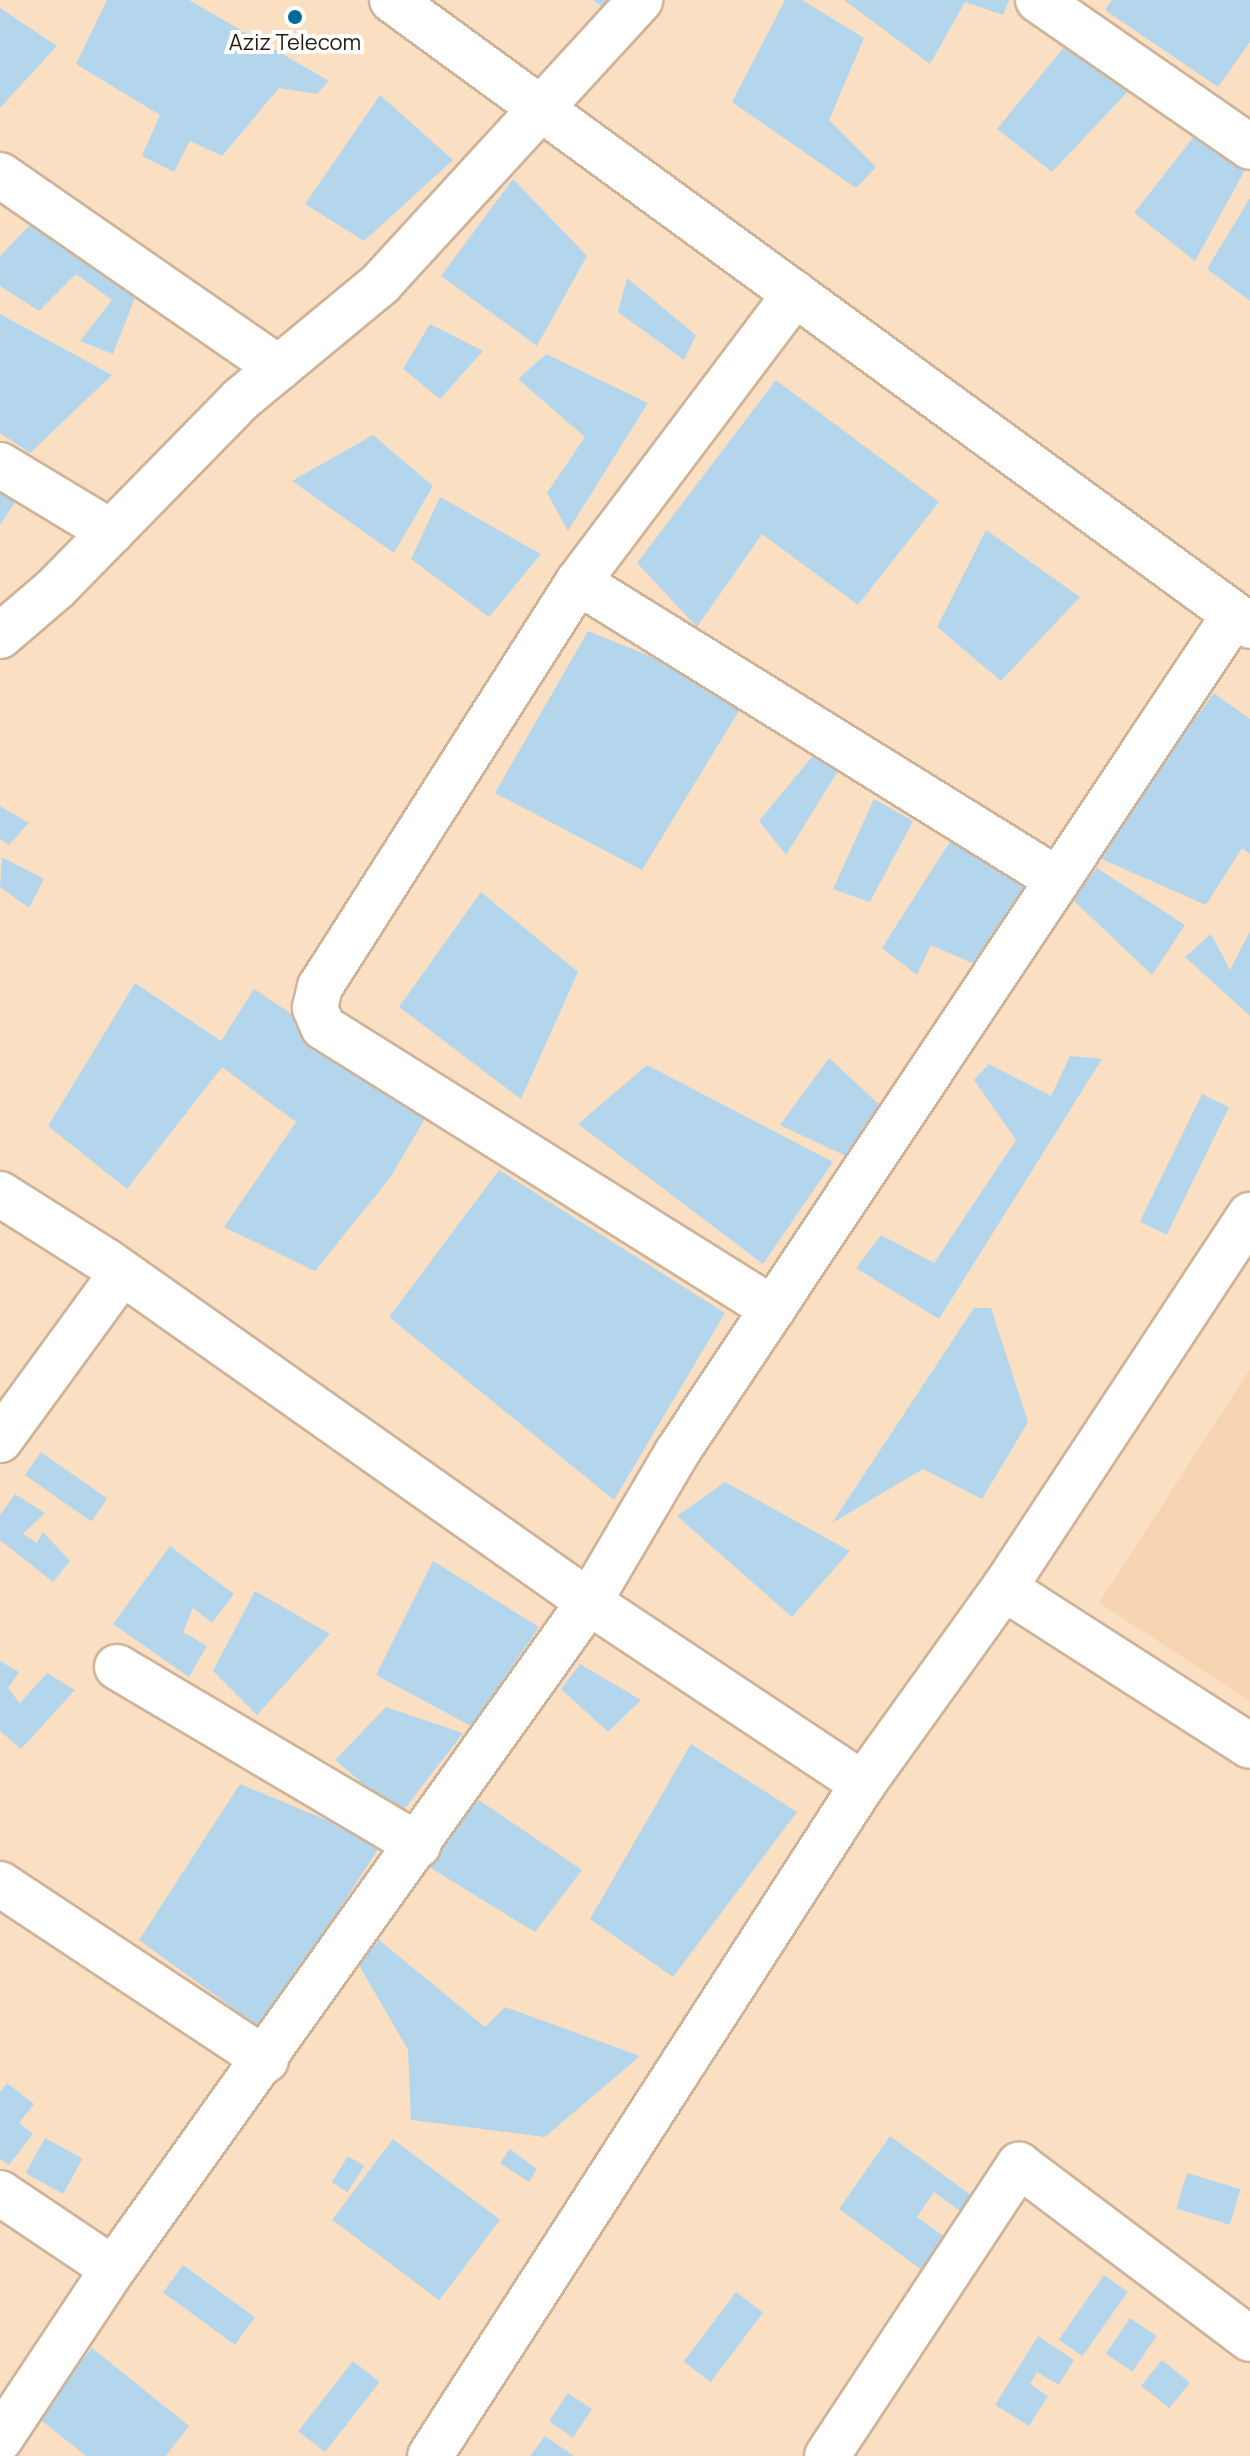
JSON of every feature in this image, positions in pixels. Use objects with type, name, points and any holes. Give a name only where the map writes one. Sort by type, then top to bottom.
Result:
[{"type":"street","points":[[0,2439],[113,2269],[266,2060],[589,1602],[678,1451],[1058,880],[1242,620],[392,0]]},
{"type":"street","points":[[0,636],[111,532],[241,399],[381,283],[539,106],[640,0]]},
{"type":"street","points":[[1057,5],[1250,147]]},
{"type":"street","points":[[0,175],[279,368]]},
{"type":"street","points":[[773,1309],[323,1027],[315,1008],[320,987],[578,582],[795,294]]},
{"type":"street","points":[[0,465],[111,532]]},
{"type":"street","points":[[578,582],[1058,880]]},
{"type":"street","points":[[0,1194],[122,1273],[589,1602],[863,1784]]},
{"type":"street","points":[[430,2456],[863,1784],[1004,1588],[1250,1215]]},
{"type":"street","points":[[0,1440],[122,1273]]},
{"type":"street","points":[[1004,1588],[1250,1746]]},
{"type":"street","points":[[117,1667],[418,1845]]},
{"type":"street","points":[[0,1884],[266,2060]]},
{"type":"street","points":[[827,2456],[1019,2165],[1250,2339]]},
{"type":"street","points":[[0,2193],[113,2269]]},
{"type":"shaded area","points":[[1250,1369],[1250,1701],[1099,1603]]},
{"type":"building","points":[[107,0],[189,0],[329,81],[317,94],[279,88],[222,156],[190,141],[174,172],[142,156],[160,115],[76,64]]},
{"type":"building","points":[[593,0],[609,0],[604,8]]},
{"type":"building","points":[[785,0],[802,0],[864,38],[829,120],[876,167],[856,188],[732,102]]},
{"type":"building","points":[[844,0],[1009,0],[1003,15],[965,2],[930,64]]},
{"type":"building","points":[[1112,0],[1250,0],[1250,42],[1218,87],[1105,10]]},
{"type":"building","points":[[0,8],[57,46],[0,108]]},
{"type":"building","points":[[1069,41],[1134,85],[1052,172],[997,129]]},
{"type":"building","points":[[380,95],[453,160],[364,241],[305,204]]},
{"type":"building","points":[[1200,129],[1250,161],[1195,261],[1134,213]]},
{"type":"building","points":[[513,179],[587,256],[537,346],[441,276]]},
{"type":"building","points":[[1250,198],[1250,301],[1207,269]]},
{"type":"building","points":[[30,225],[138,290],[113,354],[80,341],[112,300],[76,274],[39,311],[0,286],[0,256]]},
{"type":"building","points":[[627,278],[696,335],[684,360],[618,312]]},
{"type":"building","points":[[0,314],[112,375],[30,453],[0,433]]},
{"type":"building","points":[[430,324],[483,351],[440,399],[403,369]]},
{"type":"building","points":[[546,354],[648,403],[568,531],[547,493],[585,437],[518,379]]},
{"type":"building","points":[[776,380],[939,502],[858,605],[762,534],[697,627],[637,563]]},
{"type":"building","points":[[373,435],[433,486],[394,553],[292,481]]},
{"type":"building","points":[[0,489],[17,499],[0,525]]},
{"type":"building","points":[[440,497],[541,554],[489,617],[411,559]]},
{"type":"building","points":[[986,530],[1080,597],[1001,681],[937,627]]},
{"type":"building","points":[[588,631],[748,696],[642,870],[495,793]]},
{"type":"building","points":[[1214,693],[1250,719],[1250,854],[1242,848],[1206,905],[1095,856]]},
{"type":"building","points":[[820,747],[843,763],[786,855],[759,821]]},
{"type":"building","points":[[874,799],[913,821],[870,902],[833,889]]},
{"type":"building","points":[[0,806],[29,823],[9,845],[0,839]]},
{"type":"building","points":[[956,832],[1030,884],[981,967],[931,945],[917,975],[882,948]]},
{"type":"building","points":[[2,857],[44,879],[29,908],[0,887]]},
{"type":"building","points":[[1097,868],[1185,925],[1152,975],[1072,899]]},
{"type":"building","points":[[481,892],[578,972],[521,1099],[399,1007]]},
{"type":"building","points":[[1250,931],[1250,1016],[1185,957],[1211,934],[1230,970]]},
{"type":"building","points":[[135,983],[221,1041],[254,989],[432,1107],[390,1178],[315,1271],[224,1227],[296,1122],[222,1067],[127,1189],[48,1126]]},
{"type":"building","points":[[1070,1056],[1102,1059],[939,1319],[856,1268],[881,1235],[934,1263],[1016,1140],[974,1080],[989,1064],[1051,1096]]},
{"type":"building","points":[[829,1058],[882,1107],[848,1157],[780,1125]]},
{"type":"building","points":[[647,1065],[833,1162],[763,1264],[578,1124]]},
{"type":"building","points":[[1202,1094],[1229,1107],[1167,1235],[1140,1222]]},
{"type":"building","points":[[499,1170],[725,1313],[614,1500],[389,1317]]},
{"type":"building","points":[[974,1308],[991,1308],[1028,1422],[982,1499],[923,1469],[832,1523]]},
{"type":"building","points":[[41,1452],[107,1498],[91,1521],[25,1475]]},
{"type":"building","points":[[725,1482],[850,1551],[792,1617],[677,1516]]},
{"type":"building","points":[[15,1494],[45,1513],[23,1534],[37,1543],[43,1532],[70,1561],[53,1582],[0,1540],[0,1515]]},
{"type":"building","points":[[170,1546],[234,1594],[212,1623],[193,1608],[183,1632],[207,1646],[189,1677],[113,1624]]},
{"type":"building","points":[[433,1561],[539,1627],[471,1726],[376,1675]]},
{"type":"building","points":[[255,1591],[330,1634],[257,1715],[213,1671]]},
{"type":"building","points":[[0,1661],[19,1672],[8,1688],[20,1703],[47,1673],[75,1690],[21,1749],[0,1731]]},
{"type":"building","points":[[580,1664],[641,1700],[608,1732],[561,1689]]},
{"type":"building","points":[[386,1707],[463,1733],[400,1815],[335,1760]]},
{"type":"building","points":[[691,1744],[797,1812],[673,1977],[590,1919]]},
{"type":"building","points":[[240,1784],[382,1843],[262,2029],[139,1940]]},
{"type":"building","points":[[479,1800],[582,1870],[535,1932],[421,1862]]},
{"type":"building","points":[[379,1940],[485,2027],[505,2007],[640,2056],[545,2137],[411,2120],[408,2050],[359,1965]]},
{"type":"building","points":[[7,2083],[34,2104],[19,2123],[33,2134],[9,2165],[0,2159],[0,2092]]},
{"type":"building","points":[[890,2136],[975,2198],[964,2214],[934,2192],[917,2217],[945,2237],[922,2270],[839,2209]]},
{"type":"building","points":[[45,2138],[83,2159],[63,2194],[26,2173]]},
{"type":"building","points":[[393,2139],[500,2220],[439,2300],[332,2220]]},
{"type":"building","points":[[510,2149],[537,2169],[529,2182],[500,2163]]},
{"type":"building","points":[[348,2156],[364,2166],[348,2192],[332,2182]]},
{"type":"building","points":[[1187,2173],[1241,2189],[1230,2225],[1176,2208]]},
{"type":"building","points":[[183,2265],[255,2317],[235,2345],[163,2293]]},
{"type":"building","points":[[1104,2275],[1128,2292],[1082,2356],[1059,2340]]},
{"type":"building","points":[[736,2292],[763,2312],[711,2382],[684,2361]]},
{"type":"building","points":[[1130,2318],[1157,2336],[1132,2372],[1106,2354]]},
{"type":"building","points":[[1038,2336],[1074,2360],[1059,2385],[1037,2372],[1030,2384],[1048,2396],[1029,2426],[995,2405]]},
{"type":"building","points":[[92,2348],[189,2426],[166,2456],[86,2456],[37,2417]]},
{"type":"building","points":[[1162,2360],[1190,2383],[1169,2408],[1141,2386]]},
{"type":"building","points":[[353,2361],[380,2382],[325,2452],[298,2431]]},
{"type":"building","points":[[568,2393],[592,2409],[573,2437],[549,2421]]},
{"type":"building","points":[[545,2436],[574,2456],[530,2456]]},
{"type":"place","name":"Aziz Telecom","points":[[295,17]]}]
